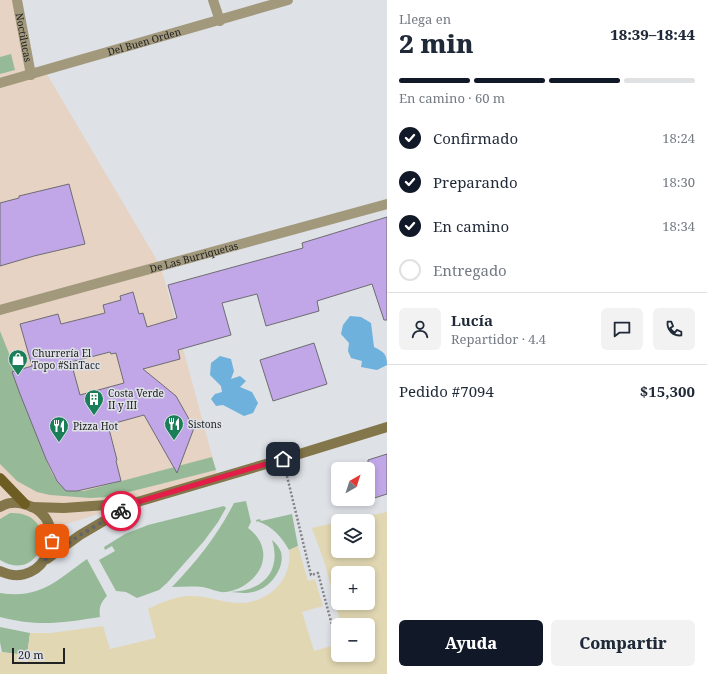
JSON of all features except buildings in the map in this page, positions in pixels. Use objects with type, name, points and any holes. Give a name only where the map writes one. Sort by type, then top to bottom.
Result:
[{"type":"main road","points":[[0,507],[4,504],[15,503],[64,508],[134,503],[387,427]]},
{"type":"main road","points":[[0,478],[47,521],[51,530],[52,541],[50,551],[45,560]]},
{"type":"main road","points":[[0,571],[13,574],[31,572],[80,535],[134,503]]},
{"type":"street","name":"Noctilucas","points":[[17,0],[31,75]]},
{"type":"street","points":[[213,0],[220,21]]},
{"type":"street","name":"Del Buen Orden","points":[[0,84],[288,0]]},
{"type":"street","name":"De Las Burriquetas","points":[[0,310],[387,204]]},
{"type":"path","points":[[283,459],[311,575],[318,573],[331,621]]},
{"type":"shaded area","points":[[0,0],[17,0],[31,74],[45,71],[161,267],[218,478],[0,544]]},
{"type":"green space","points":[[11,54],[15,70],[0,74],[0,57]]},
{"type":"green space","points":[[0,331],[16,371],[12,372],[46,460],[54,477],[63,487],[71,490],[84,491],[212,457],[216,470],[109,497],[90,498],[50,495],[37,492],[17,481],[0,464]]},
{"type":"green space","points":[[246,501],[251,522],[248,528],[258,538],[263,550],[262,565],[255,576],[245,585],[226,592],[220,592],[202,587],[172,587],[206,548],[234,503]]},
{"type":"green space","points":[[224,506],[226,508],[218,522],[204,541],[159,590],[137,598],[126,592],[116,591],[99,560],[115,551],[112,546],[105,550],[104,547],[125,534],[148,525]]},
{"type":"green space","points":[[10,513],[27,516],[37,523],[41,534],[41,546],[36,556],[27,563],[15,565],[0,560],[0,519]]},
{"type":"green space","points":[[292,514],[298,546],[289,550],[276,532],[262,523],[257,521],[257,523],[256,520],[260,519],[261,521]]},
{"type":"green space","points":[[272,540],[279,548],[282,558],[279,569],[273,580],[264,588],[256,591],[245,593],[231,592],[252,588],[267,578],[272,570],[274,561]]},
{"type":"green space","points":[[87,559],[107,596],[100,606],[100,617],[74,621],[38,623],[0,617],[0,593],[14,594],[37,591],[57,581]]},
{"type":"green space","points":[[0,627],[30,633],[27,656],[2,652]]},
{"type":"sand","points":[[387,512],[387,674],[0,674],[0,652],[17,654],[22,661],[28,662],[27,656],[30,633],[51,633],[103,626],[110,649],[156,638],[148,609],[167,601],[188,596],[240,603],[260,599],[269,594],[283,580],[289,561],[289,550],[298,546],[308,581],[315,579],[323,606],[302,612],[314,651],[331,646],[331,662],[375,662],[375,618],[339,618],[337,610],[375,610],[375,566],[331,566],[331,587],[325,564],[312,528],[331,524],[331,558],[375,558],[375,515]]},
{"type":"water","points":[[350,316],[361,317],[371,323],[374,347],[384,354],[387,365],[377,370],[361,367],[362,361],[351,358],[348,351],[349,343],[341,334],[343,325]]},
{"type":"water","points":[[220,356],[231,359],[234,371],[231,379],[240,376],[246,381],[240,387],[252,392],[258,403],[253,413],[244,416],[223,405],[216,406],[211,399],[215,394],[222,392],[221,386],[210,375],[211,363]]},
{"type":"way so far","points":[[52,541],[50,551],[45,560],[80,535],[121,511]]},
{"type":"place","name":"Churrería El Topo #SinTacc","points":[[18,376]]},
{"type":"place","name":"Costa Verde II y III","points":[[94,416]]},
{"type":"place","name":"Sistons","points":[[174,441]]},
{"type":"place","name":"Pizza Hot","points":[[59,443]]},
{"type":"route","points":[[121,511],[134,503],[283,459]]}]
